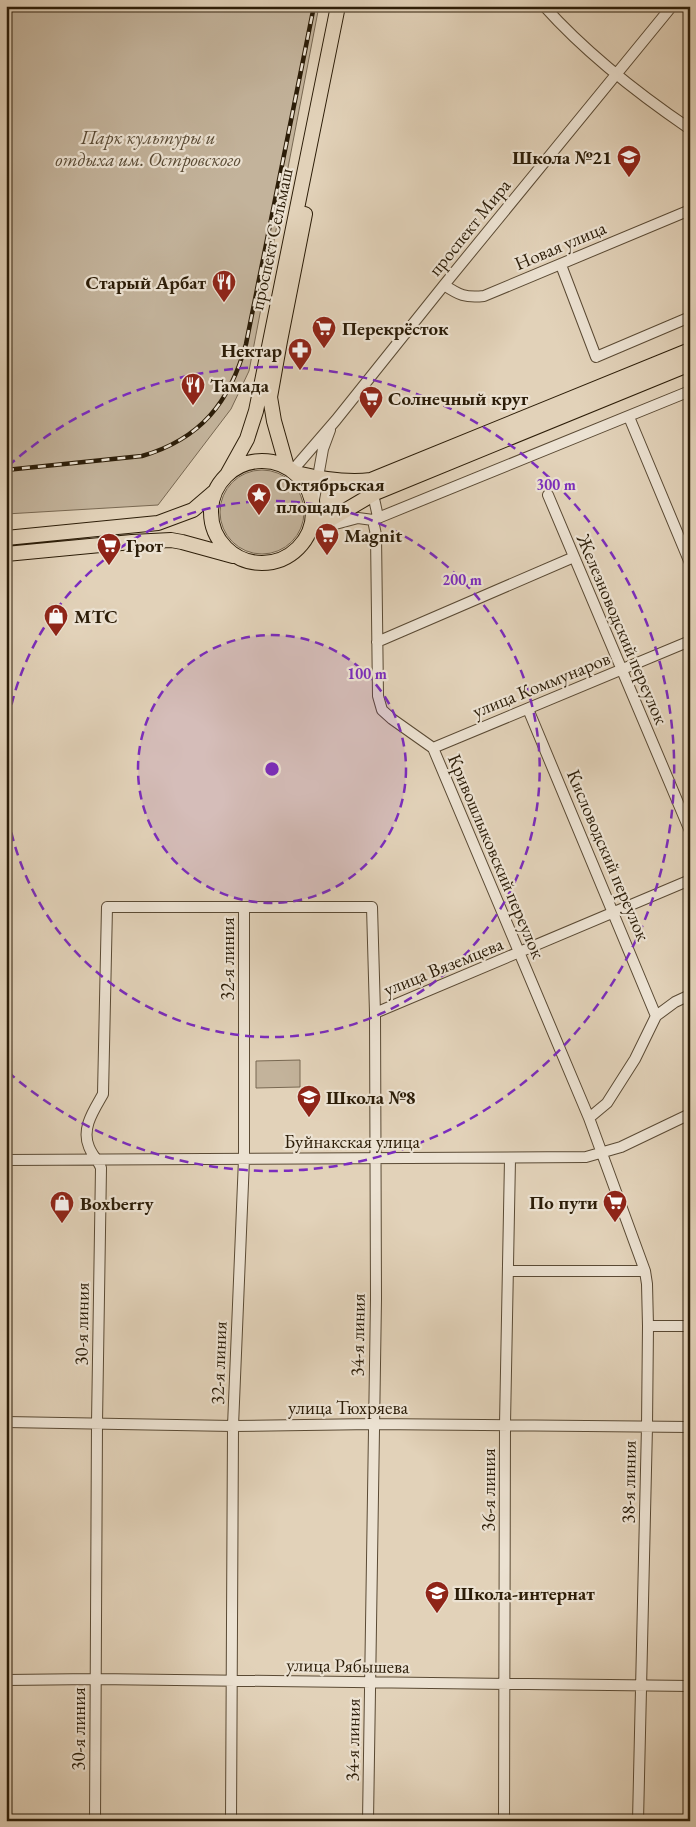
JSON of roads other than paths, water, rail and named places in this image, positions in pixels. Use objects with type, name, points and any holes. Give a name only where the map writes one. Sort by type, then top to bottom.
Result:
[{"type":"main road","name":"проспект Сельмаш","points":[[227,475],[246,439],[256,411],[338,6]]},
{"type":"main road","name":"проспект Сельмаш","points":[[292,471],[274,421],[270,397],[346,6]]},
{"type":"main road","points":[[6,538],[158,523],[193,510],[215,492],[227,475],[242,465],[257,461],[269,461],[292,471],[317,478],[351,482],[371,480],[690,350]]},
{"type":"main road","points":[[6,554],[171,540],[254,562],[276,561],[294,552],[314,528],[373,494],[690,364]]},
{"type":"main road","points":[[292,471],[304,483],[310,494],[313,505],[314,528]]},
{"type":"main road","points":[[215,492],[211,506],[213,527],[221,543],[228,551],[238,557]]},
{"type":"street","points":[[544,6],[561,25],[616,75],[690,129]]},
{"type":"street","name":"проспект Мира","points":[[292,471],[332,425],[444,284],[672,6]]},
{"type":"street","name":"Новая улица","points":[[444,284],[458,294],[471,297],[484,296],[690,210]]},
{"type":"street","points":[[561,265],[596,357],[690,317]]},
{"type":"street","points":[[314,528],[358,518],[375,518],[469,482],[690,391]]},
{"type":"street","points":[[629,417],[690,563]]},
{"type":"street","name":"проспект Мира","points":[[313,505],[317,478],[332,425]]},
{"type":"street","name":"Кривошлыковский переулок","points":[[373,494],[376,535],[378,696],[382,710],[433,748],[590,1118],[602,1152]]},
{"type":"street","name":"Железноводский переулок","points":[[548,495],[690,831]]},
{"type":"street","points":[[377,642],[574,558]]},
{"type":"street","name":"улица Коммунаров","points":[[433,748],[690,641]]},
{"type":"street","name":"Кисловодский переулок","points":[[528,708],[614,911],[656,1016]]},
{"type":"street","name":"улица Вяземцева","points":[[374,1013],[690,880]]},
{"type":"street","name":"32-я линия","points":[[179,907],[314,906]]},
{"type":"street","name":"34-я линия","points":[[314,906],[372,907],[376,1299],[368,1821]]},
{"type":"street","name":"30-я линия","points":[[95,1821],[97,1423],[101,1168],[90,1149],[86,1131],[103,1094],[107,908],[179,907]]},
{"type":"street","name":"32-я линия","points":[[231,1821],[233,1426],[244,1159],[244,907]]},
{"type":"street","points":[[590,1118],[608,1103],[635,1059],[656,1016],[675,1002],[690,995]]},
{"type":"street","name":"Буйнакская улица","points":[[6,1160],[510,1159],[586,1157],[621,1146],[689,1117]]},
{"type":"street","name":"38-я линия","points":[[602,1152],[645,1271],[647,1284],[648,1326],[638,1821]]},
{"type":"street","name":"36-я линия","points":[[504,1821],[505,1424],[510,1159]]},
{"type":"street","points":[[508,1271],[645,1271]]},
{"type":"street","points":[[648,1326],[690,1326]]},
{"type":"street","name":"улица Тюхряева","points":[[6,1422],[233,1426],[505,1424],[690,1427]]},
{"type":"street","name":"улица Рябышева","points":[[6,1680],[95,1679],[690,1686]]},
{"type":"railway","points":[[6,470],[142,456],[163,449],[197,428],[222,400],[231,384],[246,344],[314,6]]},
{"type":"place","name":"Школа №21","points":[[629,178]]},
{"type":"place","name":"Старый Арбат","points":[[224,303]]},
{"type":"place","name":"Перекрёсток","points":[[324,349]]},
{"type":"place","name":"Нектар","points":[[300,371]]},
{"type":"place","name":"Тамада","points":[[193,406]]},
{"type":"place","name":"Солнечный круг","points":[[371,419]]},
{"type":"place","name":"Октябрьская площадь","points":[[259,516]]},
{"type":"place","name":"Magnit","points":[[327,556]]},
{"type":"place","name":"Грот","points":[[109,566]]},
{"type":"place","name":"МТС","points":[[56,637]]},
{"type":"place","name":"Школа №8","points":[[309,1118]]},
{"type":"place","name":"По пути","points":[[615,1223]]},
{"type":"place","name":"Boxberry","points":[[62,1224]]},
{"type":"place","name":"Школа-интернат","points":[[437,1614]]},
{"type":"park label","name":"Парк культуры и отдыха им. Островского","points":[[148,148]]}]
